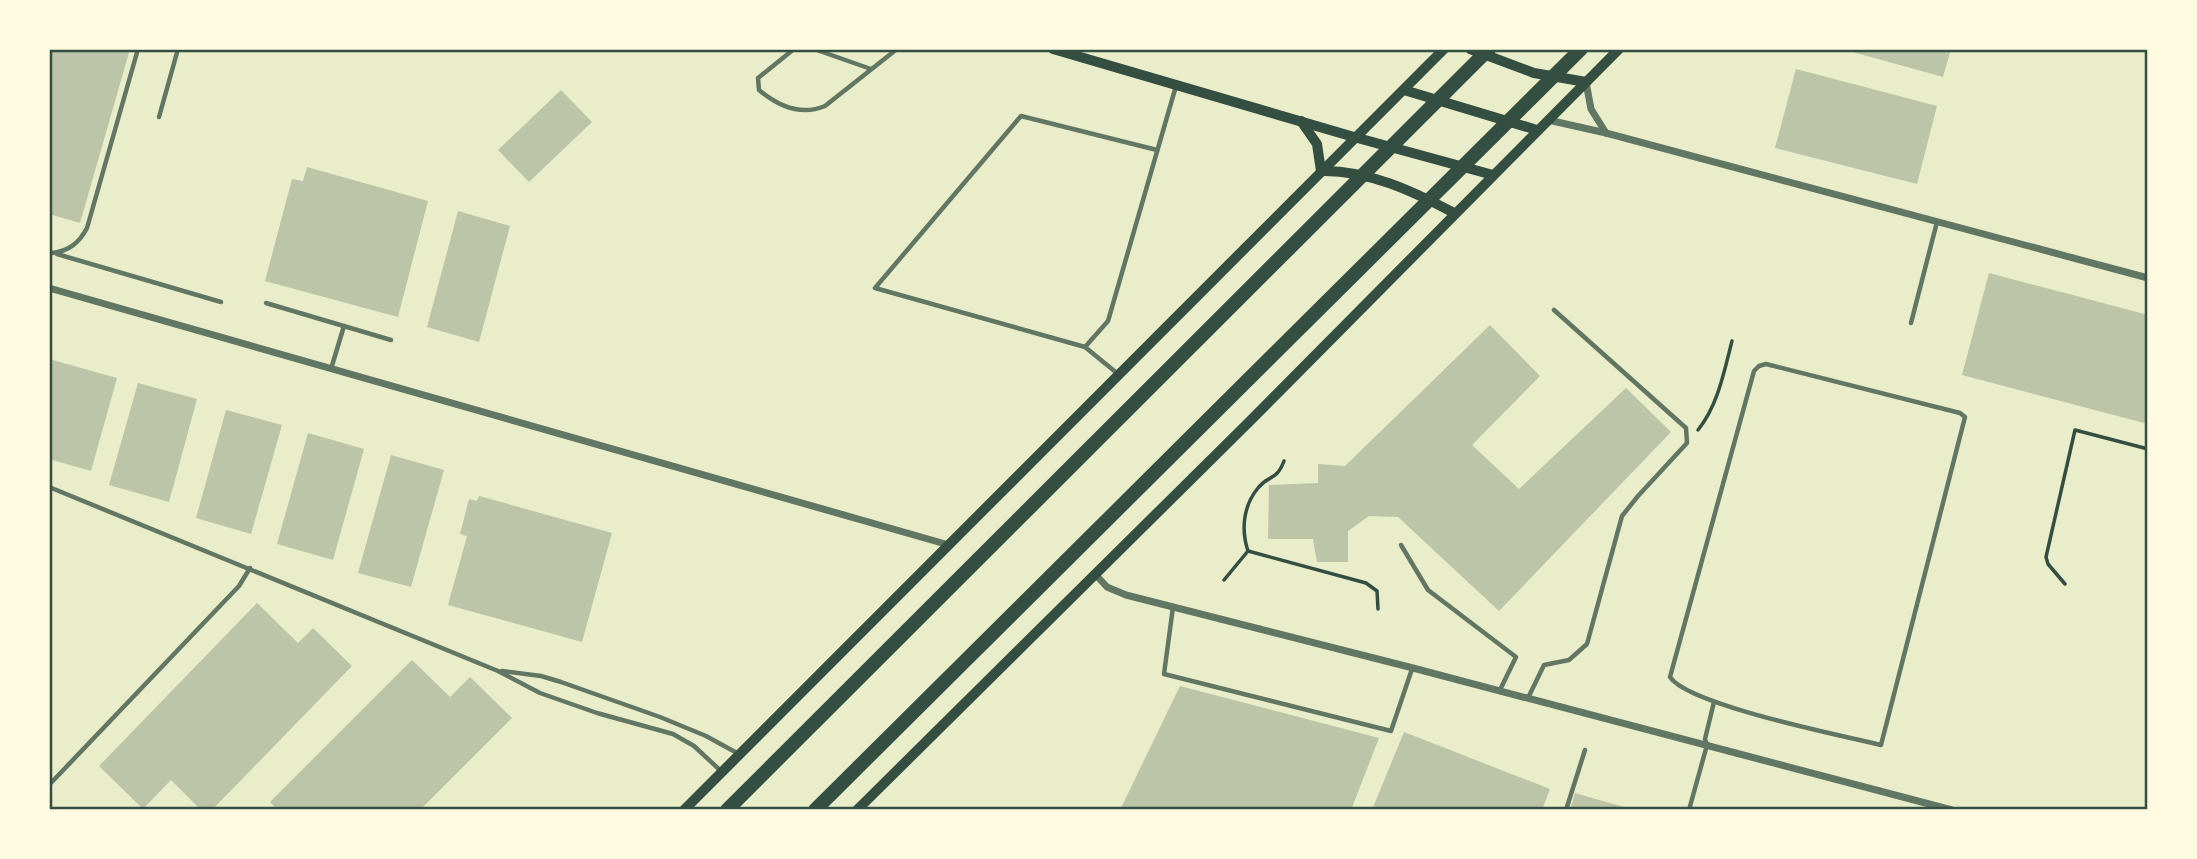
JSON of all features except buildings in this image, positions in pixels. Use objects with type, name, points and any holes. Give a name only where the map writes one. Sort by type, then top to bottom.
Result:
[{"type":"highway","points":[[727,810],[1489,49]]},
{"type":"highway","points":[[815,810],[1581,49]]},
{"type":"main road","points":[[1053,49],[1493,175]]},
{"type":"main road","points":[[684,810],[1444,49]]},
{"type":"main road","points":[[1471,49],[1534,73],[1586,82]]},
{"type":"main road","points":[[858,810],[1619,49]]},
{"type":"main road","points":[[1404,90],[1537,130]]},
{"type":"main road","points":[[1301,121],[1317,144],[1321,171]]},
{"type":"main road","points":[[1321,171],[1346,172],[1380,180],[1454,213]]},
{"type":"street","points":[[1586,82],[1591,109],[1606,133]]},
{"type":"street","points":[[1547,120],[1606,133],[2148,278]]},
{"type":"street","points":[[49,288],[949,545]]},
{"type":"street","points":[[1095,574],[1116,592],[1952,810]]},
{"type":"lane","points":[[50,253],[75,245],[87,228],[138,49]]},
{"type":"lane","points":[[159,117],[178,49]]},
{"type":"lane","points":[[794,49],[758,78],[759,90],[774,103],[794,109],[815,110],[825,106],[897,49]]},
{"type":"lane","points":[[814,49],[871,69]]},
{"type":"lane","points":[[1085,347],[1108,321],[1176,85]]},
{"type":"lane","points":[[1118,374],[1085,347],[875,288],[1021,116],[1157,150]]},
{"type":"lane","points":[[1911,323],[1937,222]]},
{"type":"lane","points":[[50,253],[221,302]]},
{"type":"lane","points":[[266,303],[391,340]]},
{"type":"lane","points":[[1528,698],[1544,665],[1569,660],[1587,644],[1622,516],[1687,443],[1686,428],[1554,310]]},
{"type":"lane","points":[[331,370],[344,326]]},
{"type":"lane","points":[[1766,363],[1960,413],[1965,417],[1881,745],[1714,702],[1676,684],[1670,677],[1754,371],[1766,363]]},
{"type":"lane","points":[[49,487],[498,671],[540,693],[673,734],[694,746],[723,773]]},
{"type":"lane","points":[[1401,545],[1428,590],[1516,657],[1500,691]]},
{"type":"lane","points":[[49,785],[239,586],[250,568]]},
{"type":"lane","points":[[1174,607],[1164,674],[1391,731],[1413,668]]},
{"type":"lane","points":[[498,671],[541,676],[561,682],[706,736],[741,755]]},
{"type":"lane","points":[[1689,810],[1707,745],[1705,739],[1714,702]]},
{"type":"lane","points":[[1566,810],[1585,750]]},
{"type":"path","points":[[1687,443],[1707,419],[1721,383],[1732,341]]},
{"type":"path","points":[[2066,584],[2048,564],[2046,557],[2075,430],[2148,449]]},
{"type":"path","points":[[1248,551],[1243,534],[1247,506],[1259,486],[1279,474],[1283,461]]},
{"type":"path","points":[[1224,580],[1248,551]]},
{"type":"path","points":[[1248,551],[1366,583],[1377,591],[1378,609]]}]
